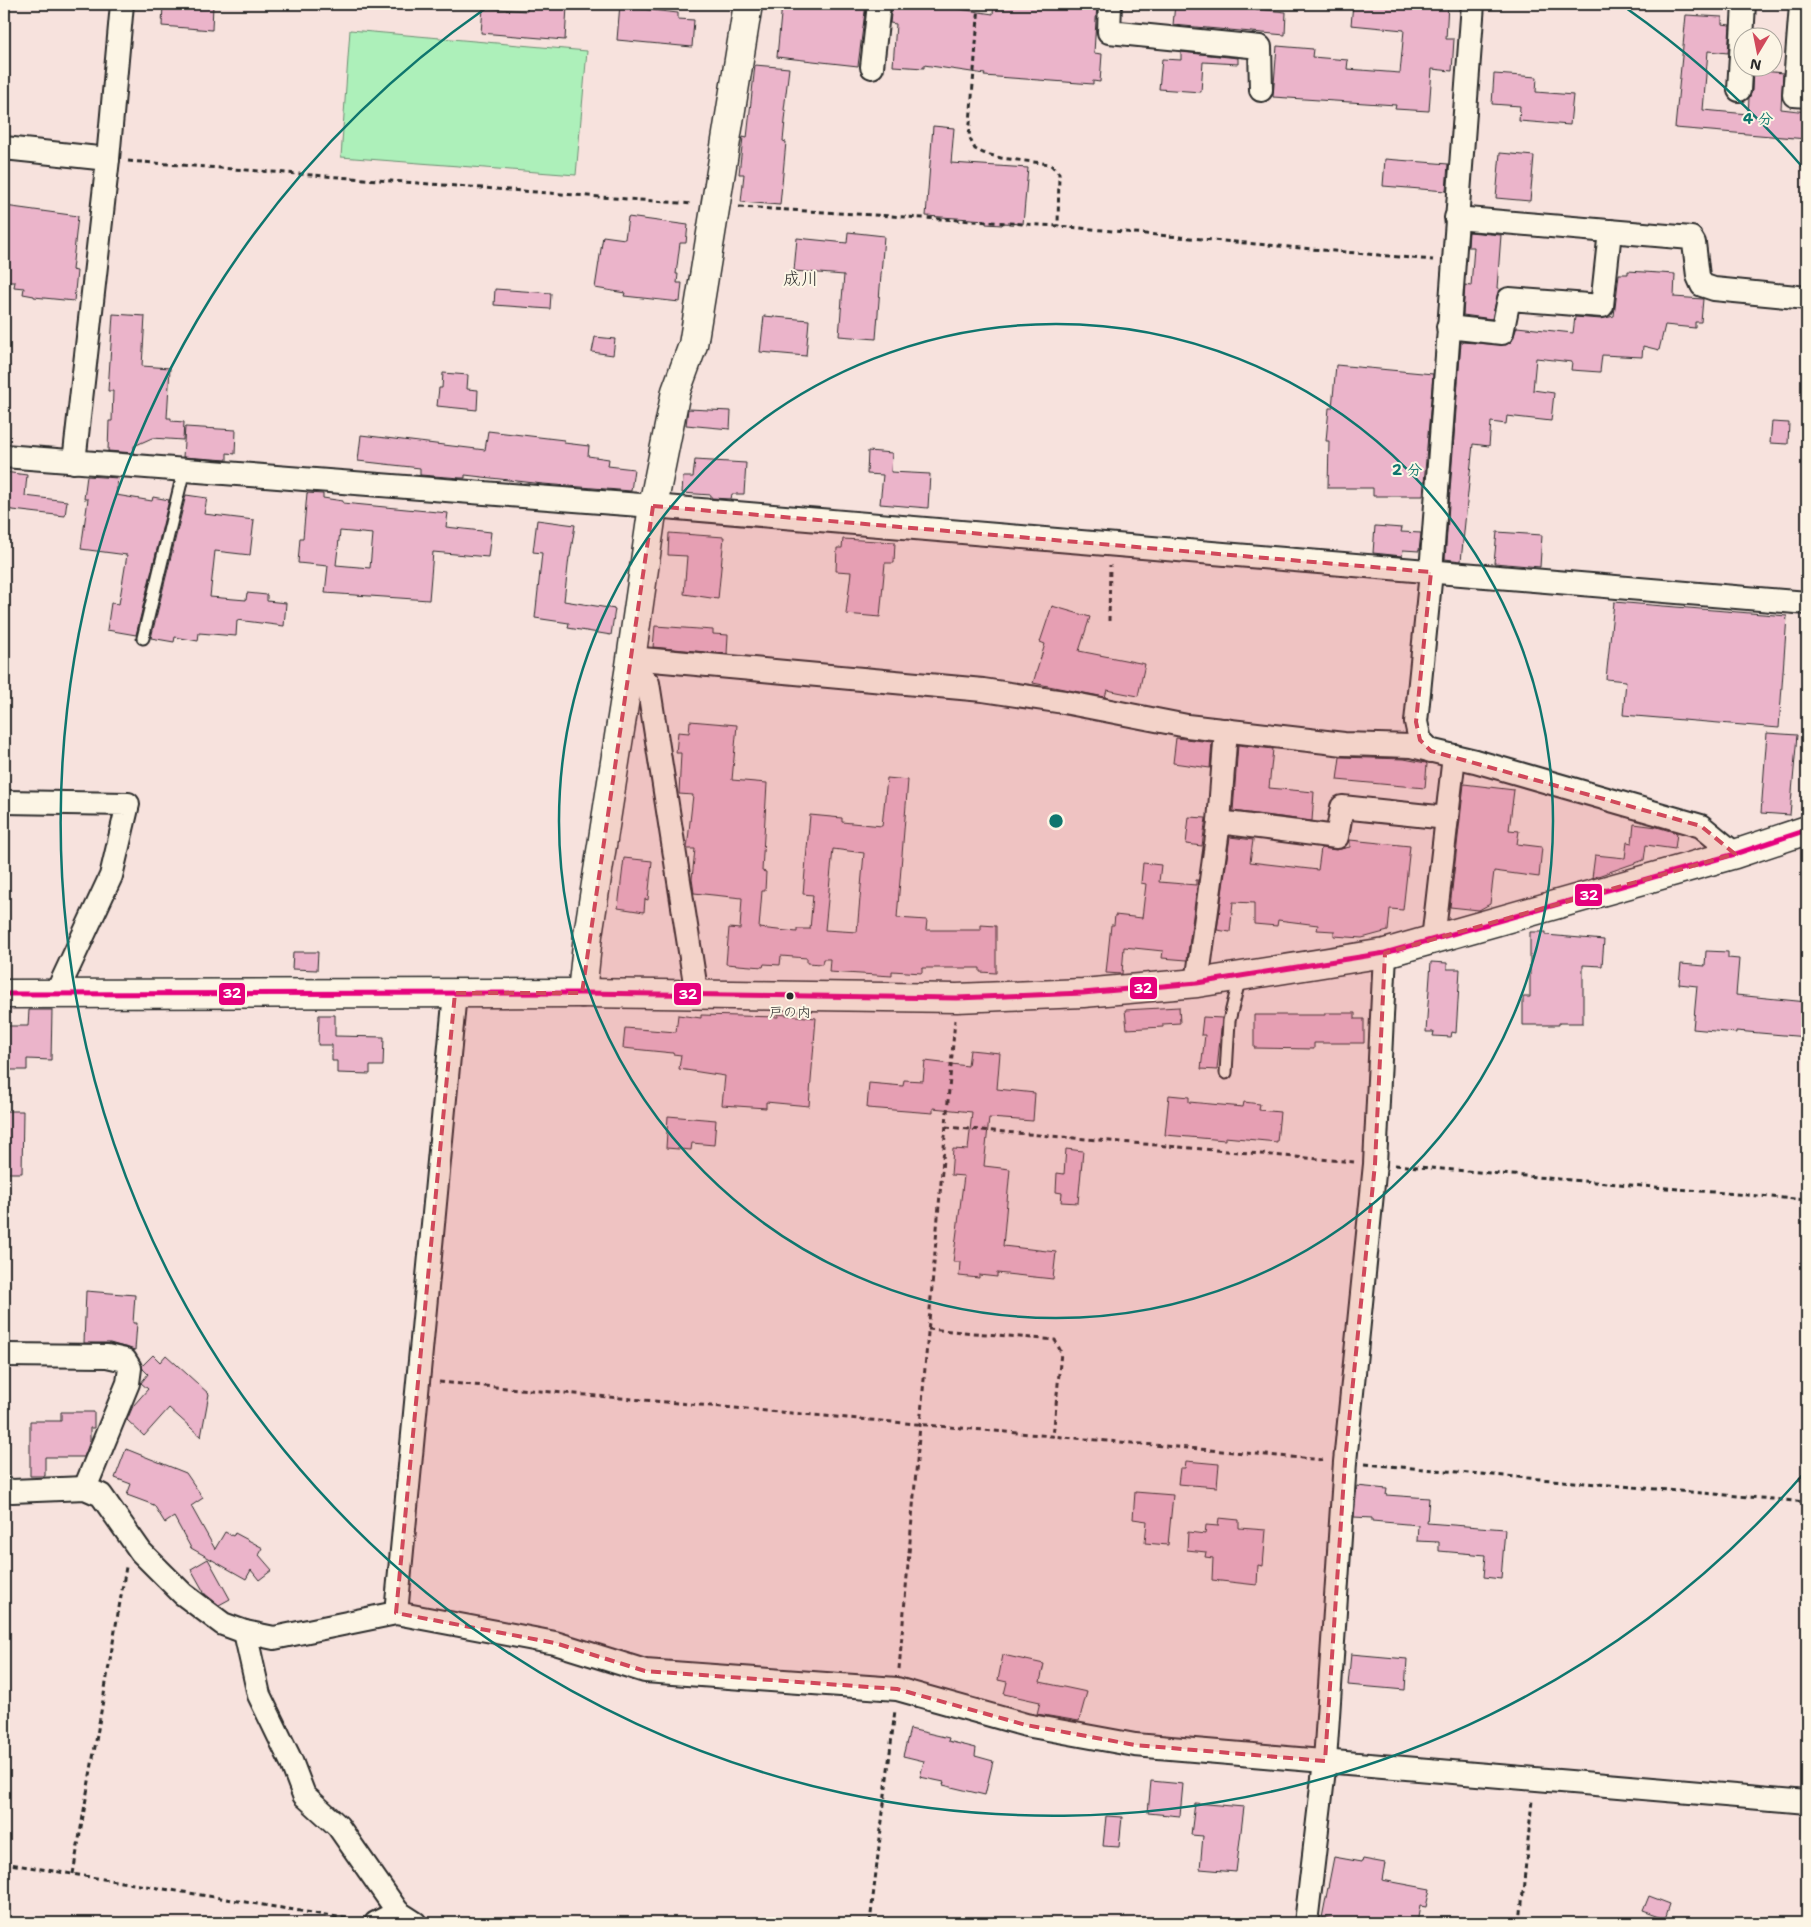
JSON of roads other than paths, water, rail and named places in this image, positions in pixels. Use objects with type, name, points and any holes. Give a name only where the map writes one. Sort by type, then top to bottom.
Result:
[{"type":"street","points":[[74,462],[108,159],[122,4]]},
{"type":"street","points":[[582,993],[588,935],[631,662],[652,506],[676,391],[693,345],[748,4]]},
{"type":"street","points":[[872,67],[879,4]]},
{"type":"street","points":[[1110,4],[1109,32],[1260,47],[1261,90]]},
{"type":"street","points":[[1432,751],[1420,740],[1416,722],[1431,572],[1473,4]]},
{"type":"street","points":[[1739,90],[1744,4]]},
{"type":"street","points":[[1798,4],[1794,95],[1807,96]]},
{"type":"street","points":[[4,148],[108,159]]},
{"type":"street","points":[[1456,218],[1691,238],[1694,243],[1698,276],[1702,285],[1714,289],[1807,298]]},
{"type":"street","points":[[1448,328],[1502,333],[1509,299],[1602,306],[1610,231]]},
{"type":"street","points":[[4,456],[652,506],[1807,603]]},
{"type":"street","points":[[631,662],[983,690],[1064,702],[1187,726],[1344,744],[1412,746],[1454,756],[1701,826],[1735,854]]},
{"type":"street","points":[[631,662],[648,683],[697,996]]},
{"type":"street","points":[[1197,983],[1219,822],[1226,730]]},
{"type":"street","points":[[1433,940],[1454,756]]},
{"type":"street","points":[[4,802],[128,804],[111,876],[56,994]]},
{"type":"street","points":[[1219,822],[1337,837],[1342,807],[1447,818]]},
{"type":"street","points":[[4,994],[582,993],[957,998],[1083,993],[1197,983],[1385,953],[1735,854],[1807,830]]},
{"type":"street","points":[[1306,1923],[1325,1761],[1345,1462],[1375,1164],[1385,953]]},
{"type":"street","points":[[396,1613],[455,993]]},
{"type":"street","points":[[4,1355],[107,1356],[125,1360],[130,1368],[128,1383],[85,1488]]},
{"type":"street","points":[[4,1489],[12,1491],[85,1488],[101,1495],[141,1552],[183,1594],[223,1624],[245,1632],[274,1638],[396,1613],[555,1643],[645,1671],[897,1689],[1026,1725],[1135,1745],[1807,1802]]},
{"type":"street","points":[[245,1632],[259,1695],[291,1761],[304,1795],[338,1826],[406,1918]]},
{"type":"street","points":[[369,1922],[406,1918]]},
{"type":"lane","points":[[143,638],[184,470]]},
{"type":"lane","points":[[1226,1074],[1229,1021],[1240,977]]},
{"type":"place","name":"戸の内","points":[[790,996]]},
{"type":"district","name":"成川","points":[[801,279]]}]
